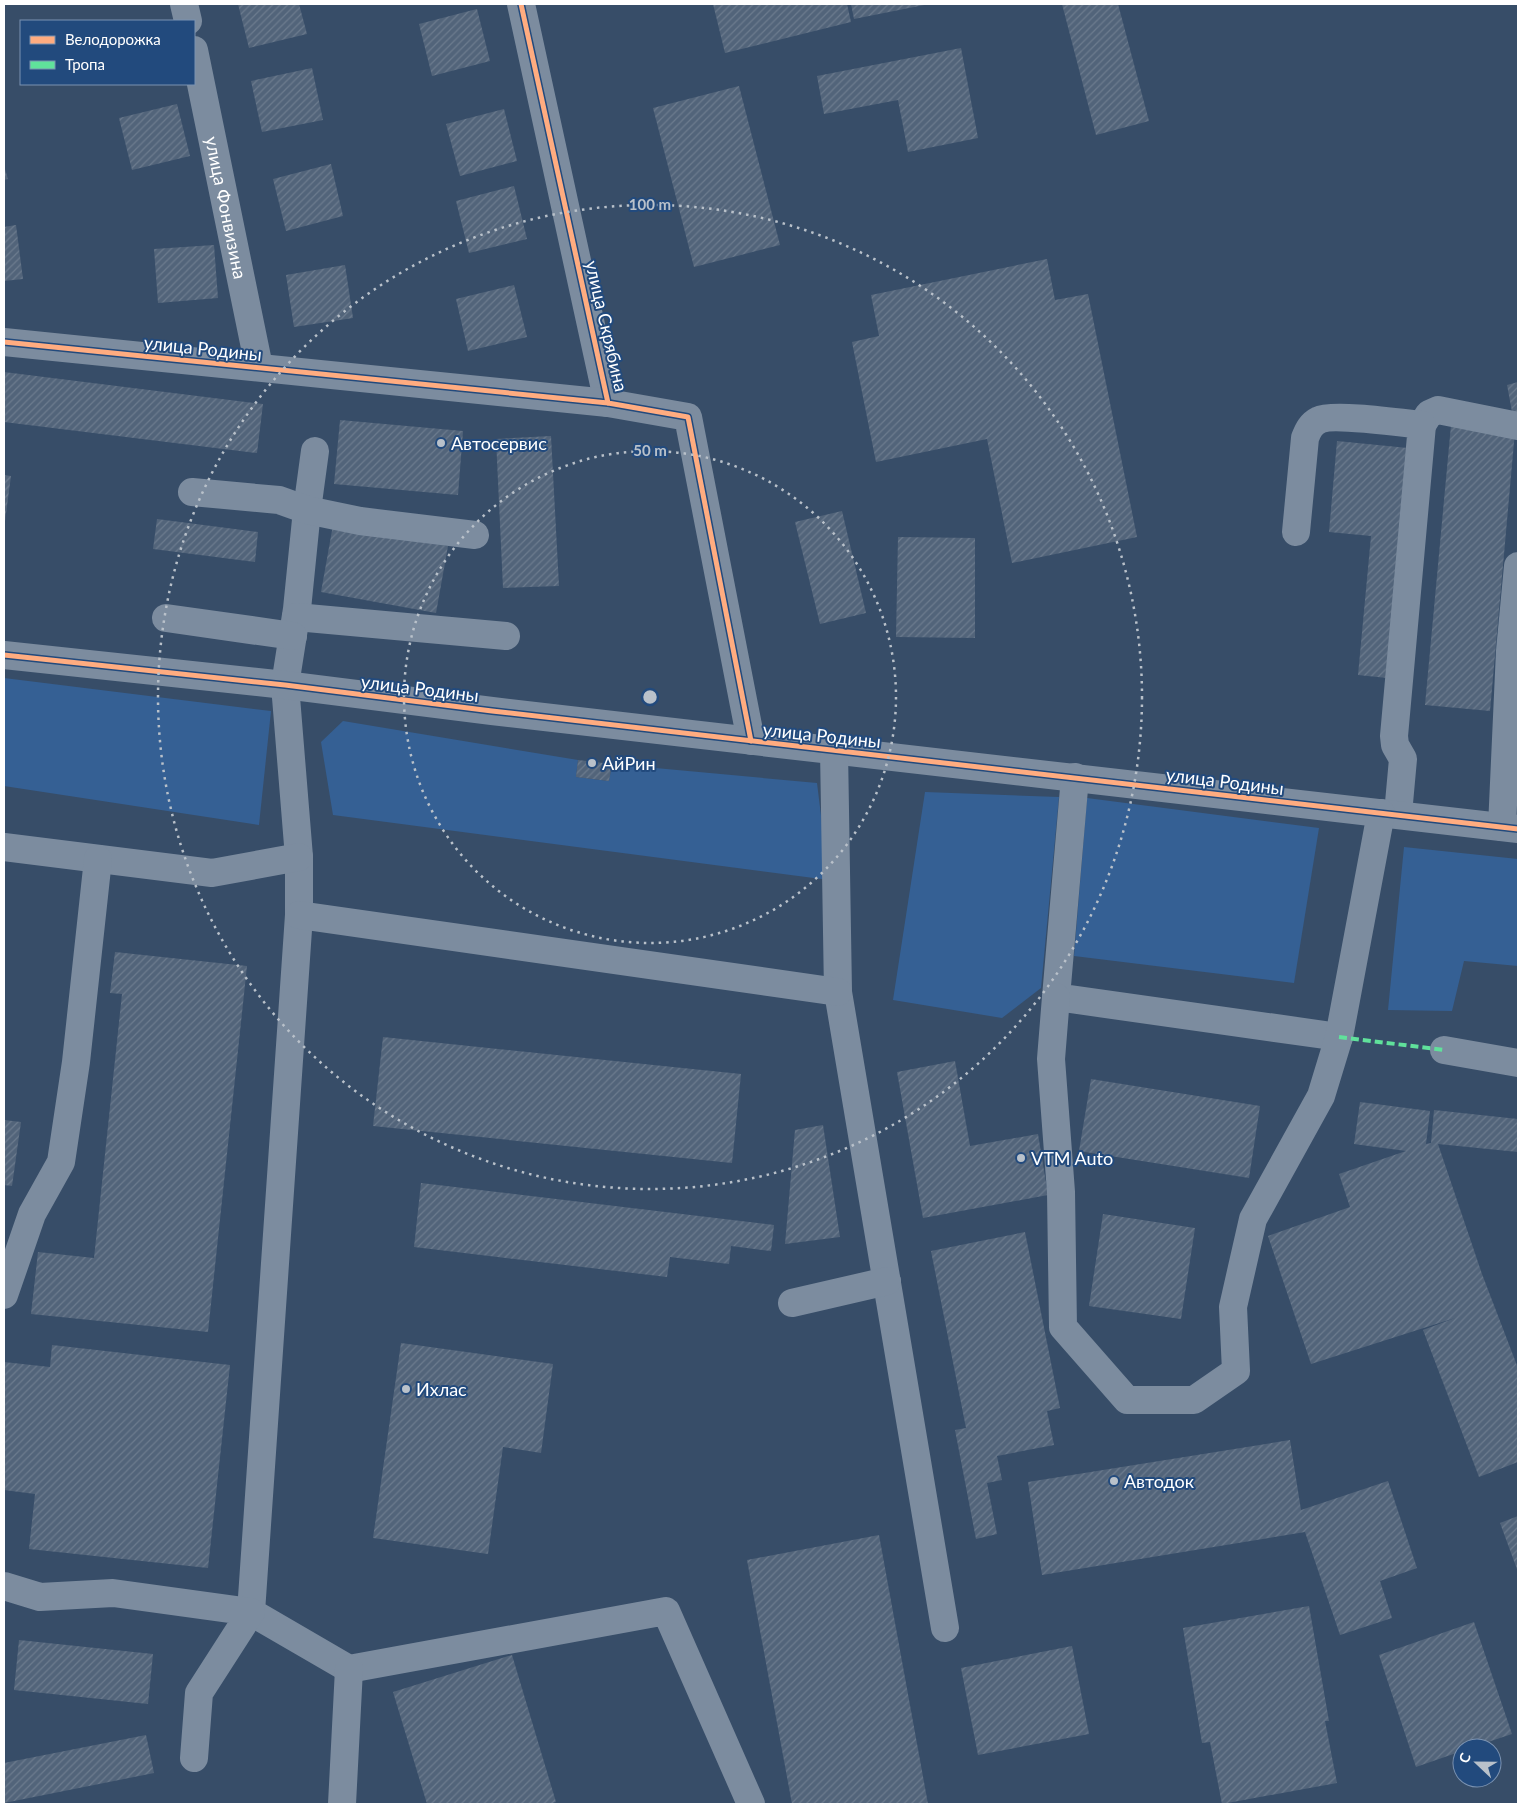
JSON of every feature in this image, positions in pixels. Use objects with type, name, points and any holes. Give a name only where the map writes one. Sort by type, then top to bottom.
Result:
[{"type":"street","points":[[184,4],[188,20]]},
{"type":"street","name":"улица Скрябина","points":[[521,4],[608,403],[688,418],[751,741]]},
{"type":"street","name":"улица Фонвизина","points":[[195,55],[259,367]]},
{"type":"street","name":"улица Родины","points":[[4,342],[608,403]]},
{"type":"street","points":[[1075,778],[1051,1059],[1061,1192],[1063,1327],[1127,1400],[1194,1400],[1236,1371],[1232,1307],[1253,1219],[1320,1096],[1339,1037],[1403,759],[1395,745],[1394,736],[1422,425],[1429,414],[1438,410],[1518,426]]},
{"type":"street","points":[[1296,532],[1305,438],[1309,428],[1314,423],[1329,417],[1422,425]]},
{"type":"street","points":[[194,1758],[198,1693],[251,1612],[298,915],[298,856],[285,685],[295,627],[314,451]]},
{"type":"street","points":[[192,492],[279,500],[307,510],[360,521],[475,535]]},
{"type":"street","points":[[1510,828],[1510,651],[1518,566]]},
{"type":"street","points":[[166,618],[295,627],[506,636]]},
{"type":"street","name":"улица Родины","points":[[4,655],[285,685],[492,711],[1510,828]]},
{"type":"street","points":[[834,750],[838,992],[946,1628]]},
{"type":"street","points":[[4,847],[212,874],[298,856]]},
{"type":"street","points":[[4,1295],[32,1214],[61,1162],[76,1062],[98,859]]},
{"type":"street","points":[[298,915],[838,992]]},
{"type":"street","points":[[1056,997],[1339,1037]]},
{"type":"street","points":[[1444,1050],[1518,1063]]},
{"type":"street","points":[[792,1303],[887,1281]]},
{"type":"street","points":[[4,1586],[40,1597],[113,1594],[251,1612],[349,1669],[666,1611],[751,1804]]},
{"type":"street","points":[[342,1804],[349,1669]]},
{"type":"shaded area","points":[[4,678],[271,711],[259,825],[4,786]]},
{"type":"shaded area","points":[[343,721],[578,760],[576,777],[609,781],[612,764],[817,783],[829,880],[333,815],[321,742]]},
{"type":"shaded area","points":[[925,792],[1059,797],[1041,988],[1002,1018],[893,1000]]},
{"type":"shaded area","points":[[1087,798],[1319,828],[1294,983],[1074,956]]},
{"type":"shaded area","points":[[1404,847],[1518,859],[1518,966],[1464,961],[1452,1011],[1388,1010]]},
{"type":"building","points":[[238,4],[299,4],[307,34],[249,48]]},
{"type":"building","points":[[713,4],[847,4],[851,22],[725,53]]},
{"type":"building","points":[[851,4],[924,4],[924,5],[854,19]]},
{"type":"building","points":[[1062,4],[1118,4],[1149,121],[1096,135]]},
{"type":"building","points":[[477,9],[490,61],[432,76],[419,24]]},
{"type":"building","points":[[961,48],[978,138],[908,152],[898,100],[824,114],[817,76]]},
{"type":"building","points":[[312,68],[323,120],[262,132],[251,81]]},
{"type":"building","points":[[739,86],[780,245],[694,267],[653,108]]},
{"type":"building","points":[[177,104],[190,156],[132,170],[119,118]]},
{"type":"building","points":[[504,109],[517,161],[460,176],[446,124]]},
{"type":"building","points":[[331,164],[343,216],[286,231],[273,179]]},
{"type":"building","points":[[4,166],[8,179],[4,180]]},
{"type":"building","points":[[514,186],[527,239],[469,253],[456,201]]},
{"type":"building","points":[[16,225],[23,279],[4,281],[4,227]]},
{"type":"building","points":[[214,245],[218,298],[158,303],[154,249]]},
{"type":"building","points":[[1047,259],[1055,300],[1088,294],[1137,537],[1012,563],[987,439],[876,462],[852,342],[879,336],[871,295]]},
{"type":"building","points":[[345,265],[353,318],[294,327],[286,275]]},
{"type":"building","points":[[514,285],[527,337],[468,351],[456,299]]},
{"type":"building","points":[[4,372],[263,404],[257,453],[4,422]]},
{"type":"building","points":[[1518,382],[1518,416],[1513,417],[1507,385]]},
{"type":"building","points":[[340,420],[463,431],[458,495],[334,484]]},
{"type":"building","points":[[1451,425],[1515,431],[1490,711],[1425,705]]},
{"type":"building","points":[[551,436],[559,586],[503,588],[496,439]]},
{"type":"building","points":[[1337,441],[1408,448],[1387,678],[1358,675],[1371,536],[1329,532]]},
{"type":"building","points":[[4,475],[11,476],[5,521],[4,521]]},
{"type":"building","points":[[842,511],[866,613],[820,624],[795,522]]},
{"type":"building","points":[[157,519],[258,532],[255,562],[153,549]]},
{"type":"building","points":[[333,525],[448,546],[436,613],[321,592]]},
{"type":"building","points":[[898,537],[975,538],[975,638],[896,637]]},
{"type":"building","points":[[578,760],[612,764],[609,781],[576,777]]},
{"type":"building","points":[[115,952],[247,966],[208,1332],[31,1314],[38,1252],[94,1258],[122,994],[110,993]]},
{"type":"building","points":[[383,1037],[741,1074],[732,1163],[373,1126]]},
{"type":"building","points":[[955,1061],[970,1146],[1038,1134],[1048,1195],[923,1218],[897,1072]]},
{"type":"building","points":[[1091,1079],[1260,1106],[1249,1178],[1079,1151]]},
{"type":"building","points":[[1360,1102],[1430,1111],[1426,1144],[1431,1143],[1434,1110],[1518,1119],[1518,1152],[1438,1144],[1482,1274],[1518,1368],[1518,1462],[1479,1477],[1423,1330],[1455,1318],[1311,1364],[1268,1236],[1350,1207],[1339,1174],[1406,1151],[1354,1144]]},
{"type":"building","points":[[4,1120],[21,1122],[12,1186],[4,1185]]},
{"type":"building","points":[[823,1125],[840,1237],[785,1244],[795,1130]]},
{"type":"building","points":[[421,1183],[774,1225],[771,1251],[731,1246],[729,1264],[670,1257],[667,1277],[414,1247]]},
{"type":"building","points":[[1103,1214],[1195,1228],[1181,1319],[1089,1306]]},
{"type":"building","points":[[1025,1232],[1060,1408],[1047,1411],[1054,1445],[997,1456],[1002,1480],[987,1483],[997,1534],[976,1539],[955,1430],[966,1428],[931,1251]]},
{"type":"building","points":[[401,1343],[553,1364],[541,1453],[503,1447],[488,1554],[373,1538]]},
{"type":"building","points":[[52,1345],[230,1365],[208,1568],[29,1549],[35,1494],[4,1490],[4,1362],[50,1367]]},
{"type":"building","points":[[1290,1440],[1301,1510],[1388,1481],[1417,1568],[1380,1581],[1392,1618],[1340,1635],[1305,1532],[1042,1575],[1028,1482]]},
{"type":"building","points":[[1518,1516],[1518,1572],[1500,1523]]},
{"type":"building","points":[[879,1535],[928,1804],[792,1804],[747,1560]]},
{"type":"building","points":[[1309,1606],[1329,1721],[1325,1721],[1337,1783],[1222,1804],[1210,1742],[1202,1743],[1183,1628]]},
{"type":"building","points":[[1474,1622],[1512,1734],[1500,1738],[1452,1738],[1452,1754],[1416,1767],[1379,1655]]},
{"type":"building","points":[[19,1640],[153,1654],[148,1704],[14,1690]]},
{"type":"building","points":[[1072,1646],[1089,1734],[978,1755],[961,1668]]},
{"type":"building","points":[[512,1655],[556,1802],[549,1804],[427,1804],[393,1692]]},
{"type":"building","points":[[146,1735],[154,1773],[4,1803],[4,1763]]},
{"type":"marked path","points":[[1339,1037],[1444,1050]]},
{"type":"cycle path","points":[[521,4],[608,403],[688,417],[751,741]]},
{"type":"cycle path","points":[[4,342],[608,403]]},
{"type":"cycle path","points":[[4,655],[285,685],[492,711],[1518,829]]},
{"type":"place","name":"Автосервис","points":[[441,443]]},
{"type":"place","name":"АйРин","points":[[592,763]]},
{"type":"place","name":"VTM Auto","points":[[1021,1158]]},
{"type":"place","name":"Ихлас","points":[[406,1389]]},
{"type":"place","name":"Автодок","points":[[1114,1481]]}]
